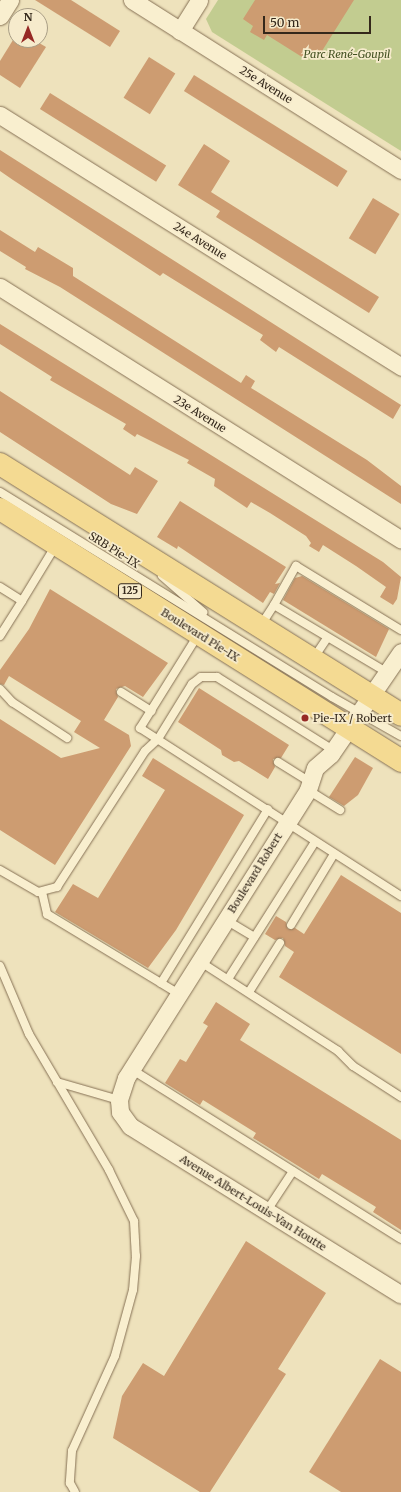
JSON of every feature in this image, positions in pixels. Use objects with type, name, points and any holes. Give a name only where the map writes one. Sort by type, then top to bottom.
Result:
[{"type":"main road","name":"Boulevard Pie-IX","points":[[0,464],[313,660],[360,712],[401,761]]},
{"type":"main road","name":"Boulevard Pie-IX","points":[[0,509],[56,544],[360,712],[401,715]]},
{"type":"street","points":[[0,16],[10,0]]},
{"type":"street","name":"25e Avenue","points":[[132,0],[401,170]]},
{"type":"street","points":[[180,31],[199,0]]},
{"type":"street","name":"24e Avenue","points":[[0,115],[401,367]]},
{"type":"street","name":"23e Avenue","points":[[0,287],[401,540]]},
{"type":"street","name":"Boulevard Robert","points":[[119,1100],[131,1069],[287,822],[309,786],[315,768],[333,750],[388,673],[401,652]]},
{"type":"street","name":"Avenue Albert-Louis-Van Houtte","points":[[119,1100],[120,1112],[130,1126],[401,1295]]},
{"type":"lane","name":"SRB Pie-IX","points":[[0,492],[208,629]]},
{"type":"lane","points":[[0,636],[56,544]]},
{"type":"lane","name":"SRB Pie-IX","points":[[134,548],[208,629]]},
{"type":"lane","points":[[260,627],[296,566],[401,630]]},
{"type":"lane","points":[[0,587],[22,601]]},
{"type":"lane","points":[[274,605],[388,673]]},
{"type":"lane","points":[[208,629],[140,728],[401,896]]},
{"type":"lane","points":[[313,660],[327,638]]},
{"type":"lane","points":[[42,892],[59,884],[145,751],[158,739],[192,684],[209,676],[217,677],[333,750]]},
{"type":"lane","points":[[0,688],[12,702],[67,738]]},
{"type":"lane","points":[[121,692],[151,711]]},
{"type":"lane","points":[[360,712],[401,736]]},
{"type":"lane","points":[[278,762],[340,810]]},
{"type":"lane","points":[[161,983],[268,809]]},
{"type":"lane","points":[[228,979],[315,842]]},
{"type":"lane","points":[[291,925],[334,854]]},
{"type":"lane","points":[[0,870],[42,892],[47,914],[179,994]]},
{"type":"lane","points":[[226,920],[254,937]]},
{"type":"lane","points":[[249,992],[280,943]]},
{"type":"lane","points":[[200,961],[249,992],[401,1097]]},
{"type":"lane","points":[[0,966],[29,1034],[134,1220],[136,1256],[133,1290],[116,1356],[72,1451],[70,1483],[75,1492]]},
{"type":"lane","points":[[131,1069],[401,1239]]},
{"type":"lane","points":[[57,1082],[119,1100]]},
{"type":"lane","points":[[266,1212],[293,1171]]},
{"type":"green space","name":"Parc René-Goupil","points":[[218,0],[401,0],[401,151],[212,32],[206,19]]},
{"type":"building","points":[[35,0],[71,0],[120,31],[110,47]]},
{"type":"building","points":[[255,0],[354,0],[317,59],[305,52],[302,57],[267,35],[264,40],[250,32],[253,26],[243,19]]},
{"type":"building","points":[[8,48],[45,48],[20,88],[0,75],[0,61]]},
{"type":"building","points":[[149,57],[175,73],[150,114],[124,98]]},
{"type":"building","points":[[194,75],[347,171],[337,187],[184,91]]},
{"type":"building","points":[[50,93],[166,166],[156,182],[40,109]]},
{"type":"building","points":[[204,144],[230,161],[211,192],[379,297],[369,313],[216,217],[220,211],[178,185]]},
{"type":"building","points":[[0,150],[401,405],[393,419],[279,347],[276,352],[260,340],[263,335],[163,273],[160,276],[13,180],[0,171]]},
{"type":"building","points":[[373,198],[400,214],[375,254],[349,238]]},
{"type":"building","points":[[0,230],[35,252],[38,247],[73,268],[73,276],[241,383],[246,375],[255,381],[251,388],[367,460],[401,486],[401,504],[60,287],[25,269],[26,267],[0,251]]},
{"type":"building","points":[[0,324],[383,562],[401,577],[397,599],[393,605],[380,597],[386,587],[356,566],[323,545],[319,552],[309,546],[311,543],[306,536],[270,513],[251,502],[247,508],[214,486],[215,479],[187,463],[189,460],[137,434],[135,437],[123,429],[126,424],[50,380],[52,377],[0,344]]},
{"type":"building","points":[[0,391],[130,475],[135,467],[158,481],[137,514],[111,504],[0,432]]},
{"type":"building","points":[[180,501],[286,567],[275,584],[280,583],[274,594],[270,592],[263,603],[178,546],[177,549],[157,537]]},
{"type":"building","points":[[302,576],[389,629],[376,657],[283,600],[295,578]]},
{"type":"building","points":[[50,589],[168,663],[143,697],[125,686],[116,689],[118,697],[104,720],[129,735],[131,746],[55,865],[0,830],[0,719],[61,758],[100,748],[74,732],[81,721],[9,676],[4,685],[0,684],[0,670],[29,629]]},
{"type":"building","points":[[199,688],[289,745],[281,758],[273,759],[275,767],[268,779],[239,761],[234,762],[222,755],[221,750],[178,722]]},
{"type":"building","points":[[355,757],[373,768],[358,795],[344,806],[329,797]]},
{"type":"building","points":[[153,758],[244,815],[176,930],[148,968],[55,912],[73,884],[98,898],[165,790],[142,776]]},
{"type":"building","points":[[341,875],[401,913],[401,1054],[279,977],[294,952],[285,946],[283,938],[275,940],[265,934],[276,916],[286,922],[288,929],[295,928],[304,934]]},
{"type":"building","points":[[216,1002],[250,1024],[240,1040],[401,1140],[401,1230],[373,1212],[376,1207],[322,1174],[319,1179],[253,1138],[256,1133],[203,1100],[200,1105],[165,1083],[180,1059],[186,1062],[208,1026],[203,1023]]},
{"type":"building","points":[[246,1241],[326,1293],[278,1369],[286,1374],[210,1492],[200,1492],[113,1438],[122,1396],[143,1363],[164,1376]]},
{"type":"building","points":[[380,1359],[401,1372],[401,1492],[341,1492],[309,1472]]},
{"type":"place","name":"Pie-IX / Robert","points":[[305,718]]}]
